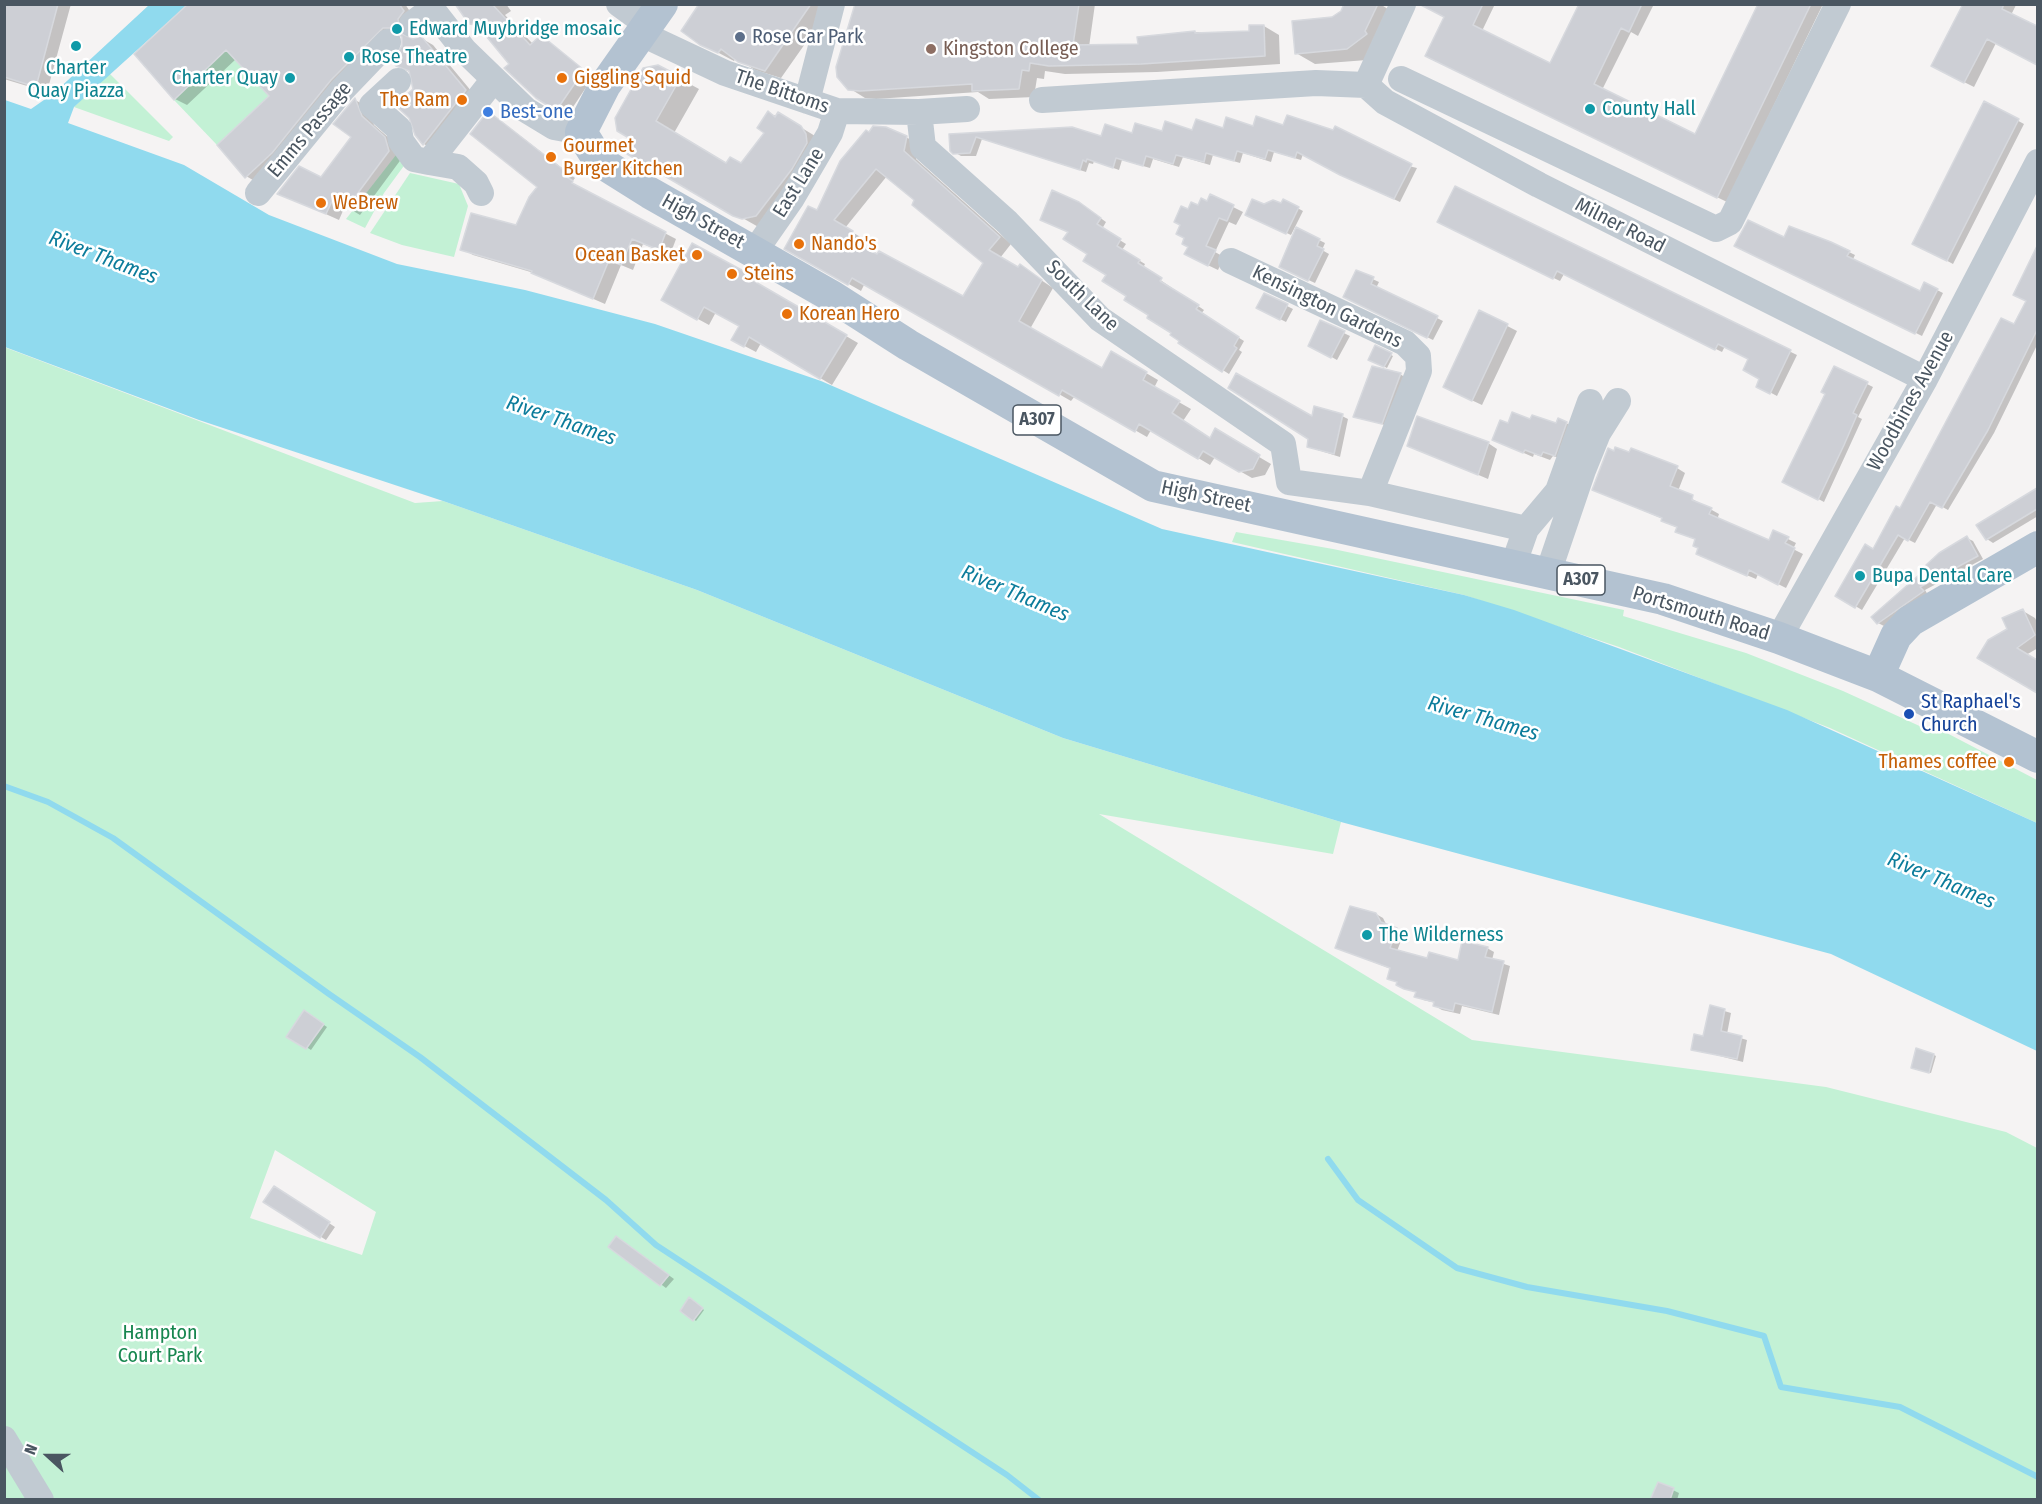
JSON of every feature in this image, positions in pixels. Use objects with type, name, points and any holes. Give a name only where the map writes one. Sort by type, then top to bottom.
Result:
[{"type":"main road","points":[[581,132],[605,85],[651,21]]},
{"type":"main road","name":"High Street","points":[[581,132],[594,154],[608,168],[755,251],[908,345],[1153,486],[1275,512]]},
{"type":"main road","name":"Portsmouth Road","points":[[1275,512],[1663,599],[1779,638],[1878,676],[2037,757]]},
{"type":"main road","points":[[1878,676],[1896,636],[1910,621],[2037,547]]},
{"type":"street","name":"The Bittoms","points":[[619,4],[651,21],[725,73],[837,111],[919,112],[967,109]]},
{"type":"street","points":[[807,101],[832,4]]},
{"type":"street","points":[[1042,100],[1316,83],[1366,85],[1403,4]]},
{"type":"street","points":[[1401,79],[1716,229],[1731,222],[1838,4]]},
{"type":"street","points":[[424,13],[540,119],[554,127],[581,132]]},
{"type":"street","name":"Emms Passage","points":[[258,193],[311,131],[342,90],[388,42]]},
{"type":"street","points":[[421,160],[494,79]]},
{"type":"street","points":[[398,81],[372,105],[399,129],[401,141],[421,160],[458,167],[476,183],[481,193]]},
{"type":"street","name":"Milner Road","points":[[1366,85],[1385,102],[1539,185],[1925,380]]},
{"type":"street","name":"East Lane","points":[[755,251],[792,198],[830,133],[837,111]]},
{"type":"street","name":"South Lane","points":[[919,112],[923,147],[1007,222],[1100,319],[1283,444],[1289,482]]},
{"type":"street","name":"Woodbines Avenue","points":[[1779,638],[1925,380],[2037,162]]},
{"type":"street","name":"Kensington Gardens","points":[[1231,261],[1405,343],[1418,356],[1419,371],[1388,443],[1370,493]]},
{"type":"street","points":[[1548,573],[1582,470],[1598,433],[1618,401]]},
{"type":"street","points":[[1513,566],[1526,529],[1558,490],[1590,402]]},
{"type":"street","points":[[1275,512],[1280,494],[1289,482],[1370,493],[1526,529]]},
{"type":"street","points":[[4,1439],[41,1500]]},
{"type":"green space","points":[[226,50],[269,96],[217,145],[174,100]]},
{"type":"green space","points":[[109,73],[173,137],[169,141],[74,107]]},
{"type":"green space","points":[[396,155],[406,163],[384,193],[365,228],[346,219]]},
{"type":"green space","points":[[410,173],[459,184],[468,206],[454,257],[402,245],[370,233]]},
{"type":"green space","name":"Hampton Court Park","points":[[4,347],[415,503],[443,501],[697,590],[1063,738],[1341,822],[1333,854],[1099,814],[1472,1040],[1826,1087],[2006,1132],[2037,1148],[2037,1499],[5,1499]],"holes":[[[275,1150],[376,1212],[362,1255],[250,1218]]]},
{"type":"green space","points":[[1236,532],[1333,549],[1624,610],[1623,616],[1746,653],[1843,691],[1937,734],[1939,729],[2037,780],[2037,823],[1830,728],[1619,647],[1464,595],[1232,542]]},
{"type":"water","name":"River Thames","points":[[149,5],[187,5],[74,107],[68,123],[184,165],[269,215],[397,264],[525,290],[655,324],[821,381],[1162,529],[1464,595],[1514,610],[1787,710],[2037,823],[2037,1051],[1831,954],[1341,822],[1063,738],[697,590],[443,501],[199,420],[5,347],[5,100],[31,109],[54,93]]},
{"type":"building","points":[[4,4],[58,4],[36,87],[4,77]]},
{"type":"building","name":"Charter Quay","points":[[188,4],[399,4],[404,11],[398,19],[400,33],[413,39],[421,36],[466,90],[423,145],[415,135],[409,118],[395,105],[413,89],[409,71],[396,66],[391,60],[402,46],[402,37],[392,28],[383,28],[331,80],[272,153],[245,178],[217,145],[269,96],[226,50],[174,100],[134,54]]},
{"type":"building","points":[[455,4],[492,4],[530,45],[541,35],[584,70],[558,108],[553,109],[536,98],[504,68],[509,64],[477,25],[469,24]]},
{"type":"building","name":"Rose Car Park","points":[[699,4],[811,4],[765,71],[738,62],[721,49],[718,53],[700,45],[681,31]]},
{"type":"building","name":"Kingston College","points":[[855,4],[1079,4],[1073,45],[1138,44],[1137,37],[1195,31],[1195,33],[1249,31],[1249,25],[1264,25],[1265,56],[1141,64],[1049,66],[1030,63],[1029,71],[1022,70],[1019,89],[972,91],[972,84],[848,90],[837,77],[836,67]]},
{"type":"building","points":[[1344,4],[1378,4],[1365,31],[1367,34],[1347,49],[1295,54],[1292,21],[1332,17],[1341,11]]},
{"type":"building","name":"County Hall","points":[[1419,4],[1483,4],[1473,25],[1550,63],[1579,4],[1642,4],[1629,32],[1621,28],[1594,84],[1695,134],[1758,4],[1811,4],[1717,198],[1425,56],[1444,17]]},
{"type":"building","points":[[1963,4],[2004,4],[2002,9],[2037,26],[2037,65],[1987,39],[1964,83],[1931,66]]},
{"type":"building","points":[[658,65],[681,77],[656,121],[726,163],[730,157],[741,163],[764,133],[757,128],[768,111],[775,117],[778,112],[801,126],[806,134],[807,143],[792,169],[756,216],[742,219],[733,216],[627,154],[634,141],[617,131],[615,118],[643,68]]},
{"type":"building","points":[[355,98],[362,116],[385,137],[389,151],[346,209],[333,199],[326,214],[277,194],[299,166],[321,177],[351,137],[333,124]]},
{"type":"building","points":[[1984,101],[2019,119],[1947,261],[1912,244]]},
{"type":"building","points":[[488,111],[565,171],[562,174],[573,181],[572,183],[666,232],[659,250],[632,239],[621,265],[609,260],[593,299],[531,273],[532,271],[460,250],[471,213],[516,225],[529,197],[537,187],[470,134]]},
{"type":"building","points":[[1287,115],[1333,130],[1335,126],[1412,164],[1394,199],[1340,175],[1297,152],[1295,158],[1268,150],[1265,159],[1237,151],[1234,161],[1206,153],[1204,162],[1176,155],[1173,164],[1146,156],[1143,166],[1116,158],[1113,168],[1087,159],[1086,162],[1083,160],[1080,170],[976,137],[970,153],[953,154],[950,151],[949,134],[1072,127],[1101,136],[1105,124],[1132,133],[1135,123],[1162,131],[1165,121],[1192,130],[1196,119],[1223,128],[1226,117],[1253,126],[1256,116],[1283,125]]},
{"type":"building","points":[[873,126],[886,127],[907,136],[904,151],[1000,237],[989,250],[1018,267],[1020,264],[1042,280],[1019,321],[1102,368],[1111,351],[1147,372],[1143,380],[1180,401],[1172,413],[1210,438],[1215,428],[1260,455],[1253,469],[1239,472],[1203,451],[1198,459],[1139,424],[1135,432],[1062,390],[1059,396],[852,278],[848,285],[784,249],[808,206],[817,210],[840,161],[866,130],[869,132]],"holes":[[[876,169],[914,200],[912,205],[983,263],[963,296],[879,251],[877,254],[849,239],[853,231],[834,220]]]},
{"type":"building","points":[[1455,186],[1791,350],[1770,394],[1756,387],[1759,379],[1743,370],[1748,359],[1718,344],[1715,350],[1557,271],[1553,279],[1437,222]]},
{"type":"building","points":[[1052,190],[1079,202],[1101,218],[1097,224],[1121,239],[1117,246],[1140,260],[1138,263],[1162,278],[1160,281],[1199,305],[1196,309],[1239,337],[1234,346],[1237,348],[1222,372],[1178,343],[1179,341],[1170,335],[1171,333],[1124,300],[1126,296],[1102,281],[1106,275],[1083,261],[1087,254],[1063,239],[1068,232],[1040,220]]},
{"type":"building","points":[[1210,194],[1234,205],[1227,221],[1219,218],[1206,246],[1216,250],[1208,266],[1184,254],[1188,247],[1182,244],[1184,238],[1176,234],[1180,225],[1174,222],[1181,206],[1188,209],[1191,202],[1198,205],[1201,198],[1207,201]]},
{"type":"building","points":[[1252,199],[1264,204],[1273,200],[1281,203],[1283,199],[1299,207],[1286,234],[1245,215]]},
{"type":"building","points":[[1748,220],[1784,237],[1789,226],[1850,251],[1847,256],[1920,291],[1924,282],[1938,289],[1915,334],[1734,246]]},
{"type":"building","points":[[1296,227],[1320,239],[1317,246],[1324,249],[1308,281],[1279,267]]},
{"type":"building","points":[[692,243],[749,274],[747,277],[847,335],[820,379],[749,337],[744,347],[731,340],[739,326],[704,307],[697,320],[661,300]]},
{"type":"building","points":[[2037,246],[2037,330],[1988,430],[1942,508],[1930,502],[1908,541],[1898,535],[1855,608],[1835,596],[1865,544],[1873,549],[1896,506],[1900,508],[2001,318],[2014,324],[2026,301],[2013,295]]},
{"type":"building","points":[[1356,270],[1374,277],[1371,284],[1438,316],[1427,338],[1343,297]]},
{"type":"building","points":[[1264,293],[1288,304],[1280,320],[1256,308]]},
{"type":"building","points":[[1479,310],[1508,324],[1472,401],[1443,387]]},
{"type":"building","points":[[1320,320],[1345,331],[1331,358],[1308,346]]},
{"type":"building","points":[[1375,345],[1392,353],[1384,367],[1368,360]]},
{"type":"building","points":[[1372,366],[1401,373],[1382,424],[1353,417]]},
{"type":"building","points":[[1834,366],[1868,382],[1853,413],[1857,415],[1818,500],[1782,482],[1825,394],[1821,392]]},
{"type":"building","points":[[1236,373],[1312,416],[1314,406],[1343,414],[1334,454],[1307,447],[1308,439],[1228,388]]},
{"type":"building","points":[[1512,412],[1530,419],[1532,415],[1556,423],[1558,418],[1567,422],[1555,456],[1543,452],[1541,456],[1525,450],[1523,453],[1492,440],[1500,420],[1508,423]]},
{"type":"building","points":[[1417,416],[1489,442],[1478,475],[1407,446]]},
{"type":"building","points":[[1615,447],[1629,452],[1631,448],[1678,466],[1670,486],[1693,495],[1692,500],[1712,508],[1709,514],[1769,540],[1773,530],[1789,537],[1785,543],[1795,548],[1778,585],[1749,570],[1747,576],[1696,554],[1698,548],[1693,546],[1695,539],[1675,532],[1677,527],[1661,521],[1662,518],[1592,490],[1608,448],[1614,451]]},
{"type":"building","points":[[2037,488],[2037,509],[1986,540],[1976,525]]},
{"type":"building","points":[[1967,536],[1978,556],[1920,587],[1924,591],[1877,624],[1871,617],[1928,567],[1926,565],[1939,553]]},
{"type":"building","points":[[2023,609],[2035,635],[2017,648],[2037,660],[2037,693],[1977,658],[1988,640],[2007,629],[2002,618]]},
{"type":"building","points":[[1350,906],[1376,913],[1381,922],[1397,928],[1390,948],[1427,958],[1429,952],[1458,960],[1462,941],[1488,947],[1485,957],[1504,961],[1492,1012],[1455,1003],[1453,1011],[1433,1006],[1434,1002],[1414,997],[1416,992],[1404,989],[1396,985],[1397,982],[1387,979],[1390,968],[1335,948]]},
{"type":"building","points":[[1710,1005],[1725,1009],[1721,1031],[1742,1036],[1737,1059],[1691,1050],[1694,1034],[1703,1036]]},
{"type":"building","points":[[304,1010],[324,1024],[306,1049],[286,1037]]},
{"type":"building","points":[[1916,1048],[1934,1054],[1929,1073],[1911,1068]]},
{"type":"building","points":[[274,1186],[330,1222],[320,1238],[263,1202]]},
{"type":"building","points":[[616,1236],[669,1275],[660,1286],[608,1247]]},
{"type":"building","points":[[689,1297],[703,1308],[693,1321],[680,1311]]},
{"type":"building","points":[[1658,1482],[1674,1488],[1670,1500],[1650,1500]]},
{"type":"waterway","points":[[4,786],[48,802],[113,838],[420,1057],[606,1200],[656,1245],[1007,1475],[1039,1500]]},
{"type":"waterway","points":[[1328,1159],[1358,1200],[1457,1268],[1527,1287],[1667,1311],[1764,1336],[1781,1387],[1900,1407],[2038,1477]]},
{"type":"place","name":"Edward Muybridge mosaic","points":[[397,29]]},
{"type":"place","name":"Rose Car Park","points":[[740,37]]},
{"type":"place","name":"Charter Quay Piazza","points":[[76,46]]},
{"type":"place","name":"Kingston College","points":[[931,49]]},
{"type":"place","name":"Rose Theatre","points":[[349,57]]},
{"type":"place","name":"Charter Quay","points":[[290,78]]},
{"type":"place","name":"Giggling Squid","points":[[562,78]]},
{"type":"place","name":"The Ram","points":[[462,100]]},
{"type":"place","name":"County Hall","points":[[1590,109]]},
{"type":"place","name":"Best-one","points":[[488,112]]},
{"type":"place","name":"Gourmet Burger Kitchen","points":[[551,157]]},
{"type":"place","name":"WeBrew","points":[[321,203]]},
{"type":"place","name":"Nando's","points":[[799,244]]},
{"type":"place","name":"Ocean Basket","points":[[697,255]]},
{"type":"place","name":"Steins","points":[[732,274]]},
{"type":"place","name":"Korean Hero","points":[[787,314]]},
{"type":"place","name":"Bupa Dental Care","points":[[1860,576]]},
{"type":"place","name":"St Raphael's Church","points":[[1909,714]]},
{"type":"place","name":"Thames coffee","points":[[2009,762]]},
{"type":"place","name":"The Wilderness","points":[[1367,935]]}]
